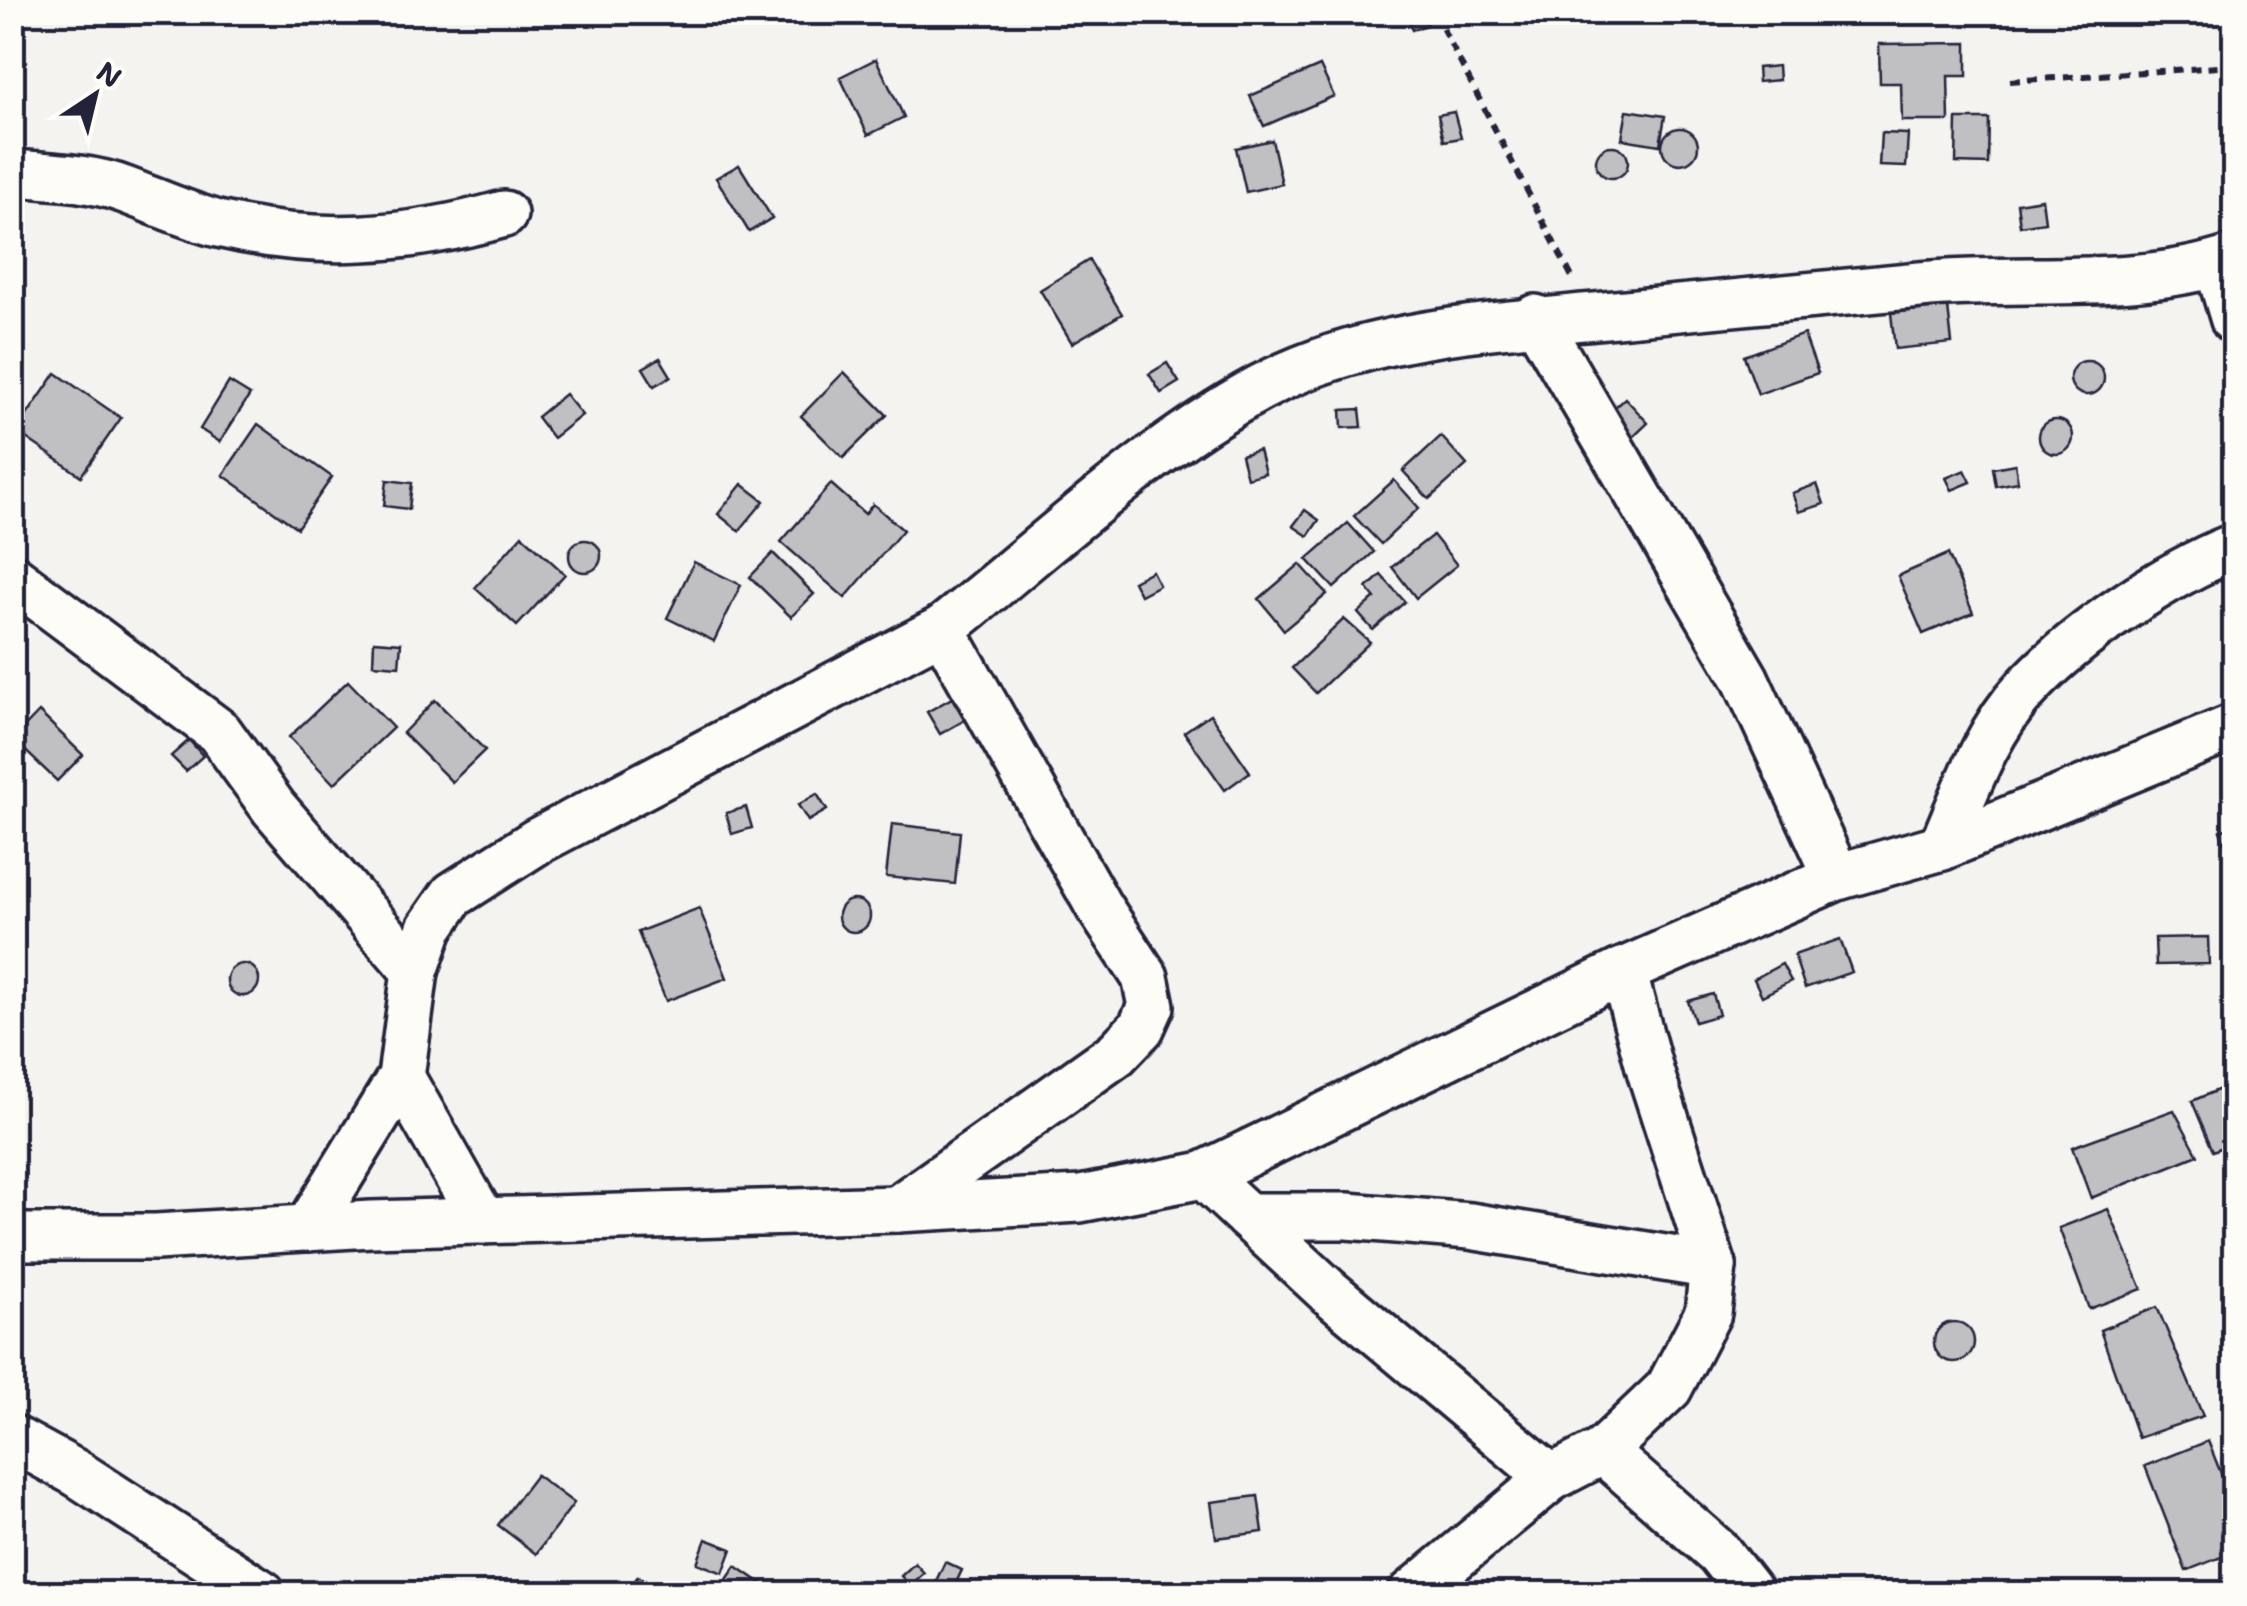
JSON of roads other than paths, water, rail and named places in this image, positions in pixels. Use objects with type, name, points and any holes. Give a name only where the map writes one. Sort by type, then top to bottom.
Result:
[{"type":"street","points":[[12,173],[107,186],[188,215],[295,238],[359,241],[434,234],[504,214]]},
{"type":"street","points":[[308,1228],[401,1077],[415,971],[430,928],[452,895],[536,842],[942,630],[1160,454],[1260,388],[1313,364],[1391,342],[1535,318],[1930,284],[2089,281],[2226,261],[2234,320]]},
{"type":"street","points":[[1535,318],[1745,678],[1837,877]]},
{"type":"street","points":[[1942,846],[1984,752],[2024,691],[2108,620],[2206,558],[2234,547]]},
{"type":"street","points":[[12,577],[219,732],[274,808],[415,971]]},
{"type":"street","points":[[896,1209],[1116,1054],[1141,1028],[1152,1006],[1146,976],[1099,908],[942,630]]},
{"type":"street","points":[[12,1236],[156,1237],[483,1221],[896,1209],[1080,1199],[1204,1175],[1623,971],[1837,877],[1942,846],[2234,728]]},
{"type":"street","points":[[1411,1594],[1551,1478],[1603,1451],[1669,1388],[1708,1313],[1714,1266],[1651,1074],[1623,971]]},
{"type":"street","points":[[401,1077],[483,1221]]},
{"type":"street","points":[[1204,1175],[1328,1291],[1551,1478]]},
{"type":"street","points":[[1248,1216],[1346,1216],[1470,1226],[1714,1266]]},
{"type":"street","points":[[12,1438],[78,1474],[263,1594]]},
{"type":"street","points":[[1603,1451],[1719,1554],[1751,1594]]}]
